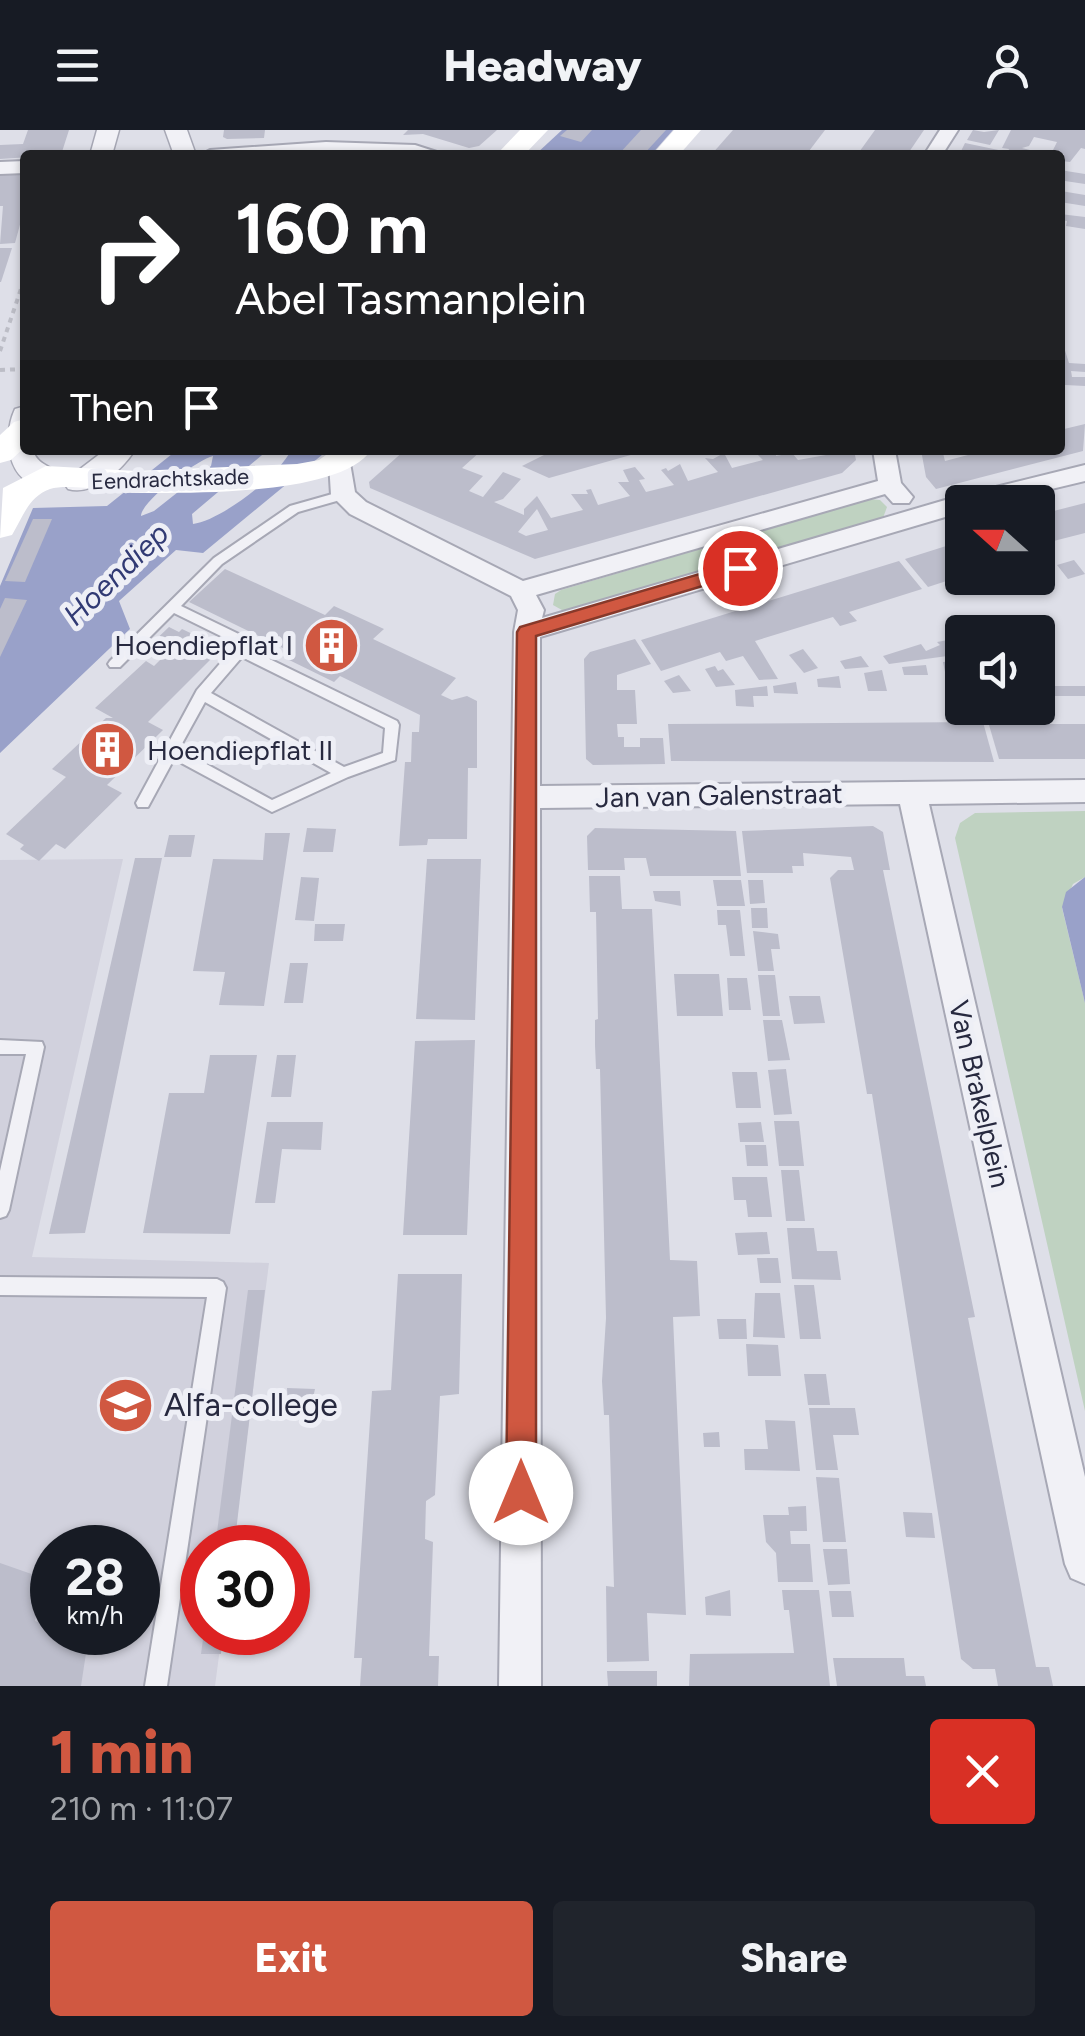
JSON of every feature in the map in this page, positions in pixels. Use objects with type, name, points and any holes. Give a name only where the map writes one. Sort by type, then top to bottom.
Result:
[{"type":"main road","points":[[515,150],[535,130]]},
{"type":"main road","points":[[670,150],[688,130]]},
{"type":"main road","name":"Eendrachtskade","points":[[62,479],[136,482],[297,475],[348,456]]},
{"type":"main road","points":[[0,527],[17,494],[62,479]]},
{"type":"street","points":[[332,150],[420,150]]},
{"type":"street","points":[[17,433],[20,459],[34,473],[62,479],[106,466],[117,455]]},
{"type":"street","points":[[885,455],[890,485],[917,515]]},
{"type":"street","points":[[348,456],[343,496],[375,517],[521,590],[531,610],[527,632],[520,1686]]},
{"type":"street","points":[[1037,485],[1085,473]]},
{"type":"street","points":[[521,590],[890,485]]},
{"type":"street","points":[[527,632],[945,508]]},
{"type":"street","points":[[912,793],[1085,791]]},
{"type":"street","name":"Jan van Galenstraat","points":[[526,798],[912,793]]},
{"type":"street","name":"Van Brakelplein","points":[[912,793],[1085,1564]]},
{"type":"lane","points":[[115,664],[218,561],[294,509],[343,496]]},
{"type":"lane","points":[[143,803],[202,694],[246,644],[172,607]]},
{"type":"lane","points":[[170,752],[272,806],[390,756],[392,725],[240,650]]},
{"type":"lane","points":[[202,694],[343,773]]},
{"type":"lane","points":[[0,1047],[36,1047],[0,1210]]},
{"type":"lane","points":[[0,1286],[217,1288],[156,1686]]},
{"type":"path","points":[[0,351],[20,292]]},
{"type":"shaded area","name":"Alfa-college","points":[[123,859],[32,1257],[269,1263],[236,1525],[180,1525],[180,1655],[219,1655],[215,1686],[0,1686],[0,860]]},
{"type":"green space","points":[[869,499],[880,500],[887,507],[883,518],[569,614],[553,605],[555,594],[561,590]]},
{"type":"green space","points":[[1085,811],[1085,877],[1073,884],[1062,908],[1085,1003],[1085,1411],[955,838],[960,823],[975,813]]},
{"type":"water","points":[[562,130],[673,130],[655,150],[540,150]]},
{"type":"water","name":"Hoendiep","points":[[171,455],[262,455],[192,514],[193,524],[218,515],[248,495],[288,455],[322,455],[203,553],[176,550],[119,601],[130,629],[0,753],[0,586],[33,508],[107,506]],"holes":[[[213,456],[211,466],[154,511],[141,516],[160,491]]]},
{"type":"water","points":[[1085,877],[1085,1003],[1062,907],[1066,892]]},
{"type":"building","points":[[28,130],[69,130],[63,150],[20,150],[20,158],[0,159],[0,145],[23,144]]},
{"type":"building","points":[[224,130],[265,130],[264,138],[227,139],[223,137]]},
{"type":"building","points":[[408,130],[497,130],[479,146],[469,148],[423,134],[403,135]]},
{"type":"building","points":[[567,130],[592,130],[581,142],[560,136]]},
{"type":"building","points":[[641,130],[666,130],[648,150],[623,150]]},
{"type":"building","points":[[733,130],[825,130],[810,150],[715,150]]},
{"type":"building","points":[[875,130],[924,130],[910,150],[861,150]]},
{"type":"building","points":[[973,130],[999,130],[990,145],[967,140]]},
{"type":"building","points":[[1011,130],[1085,130],[1085,149],[1081,148],[1070,162],[1065,161],[1065,150],[1053,150],[1057,142],[1034,137],[1029,146],[1022,148],[1030,150],[1002,148]]},
{"type":"building","points":[[965,143],[998,150],[962,150]]},
{"type":"building","points":[[1065,171],[1085,174],[1085,184],[1065,181]]},
{"type":"building","points":[[20,174],[20,225],[15,243],[0,244],[0,175]]},
{"type":"building","points":[[1065,192],[1085,195],[1085,206],[1065,203]]},
{"type":"building","points":[[1065,215],[1085,217],[1085,229],[1066,226]]},
{"type":"building","points":[[0,248],[12,248],[1,282],[0,282]]},
{"type":"building","points":[[1065,351],[1069,363],[1085,364],[1085,372],[1071,371],[1072,377],[1085,377],[1085,386],[1065,385]]},
{"type":"building","points":[[1085,424],[1083,451],[936,489],[926,477],[922,455],[944,455],[945,461],[968,455],[1065,455],[1065,429]]},
{"type":"building","points":[[399,455],[476,455],[462,468],[483,476],[469,491],[483,497],[503,472],[521,479],[503,499],[494,502],[524,515],[524,509],[537,496],[551,518],[583,510],[571,494],[588,494],[586,490],[591,489],[598,505],[630,496],[618,482],[629,482],[623,470],[635,467],[645,479],[639,480],[646,492],[674,485],[661,470],[668,471],[680,464],[688,481],[718,472],[705,458],[720,455],[725,455],[732,468],[763,460],[758,455],[794,455],[798,460],[855,455],[856,460],[842,473],[535,559],[370,488],[369,482]],"holes":[[[537,509],[548,530],[526,536],[518,532]]]},
{"type":"building","points":[[544,455],[631,455],[549,478],[522,466]]},
{"type":"building","points":[[1085,503],[1085,533],[1055,541],[1055,511]]},
{"type":"building","points":[[33,519],[52,519],[25,582],[5,581]]},
{"type":"building","points":[[945,546],[945,582],[928,587],[905,559]]},
{"type":"building","points":[[1074,560],[1085,574],[1068,579],[1057,565]]},
{"type":"building","points":[[899,561],[922,589],[849,612],[857,621],[840,626],[833,617],[755,641],[778,679],[759,680],[743,656],[726,661],[720,652],[661,671],[641,640]]},
{"type":"building","points":[[225,569],[325,615],[334,606],[384,629],[373,639],[456,678],[441,695],[452,700],[467,696],[477,701],[477,768],[468,768],[467,839],[428,839],[427,845],[399,846],[405,762],[411,762],[412,732],[419,732],[420,715],[340,676],[334,682],[283,657],[289,651],[189,602]]},
{"type":"building","points":[[5,598],[27,600],[0,657],[0,609]]},
{"type":"building","name":"Hoendiepflat II","points":[[169,627],[222,648],[148,722],[163,730],[107,785],[122,793],[65,849],[56,844],[39,861],[6,834],[66,777],[52,769],[106,718],[113,718],[95,708],[146,661],[154,666],[165,655],[148,647]]},
{"type":"building","points":[[635,639],[651,664],[617,675],[617,690],[635,690],[637,724],[617,724],[618,737],[624,737],[624,747],[640,747],[640,738],[663,738],[665,764],[593,765],[586,759],[584,659],[590,652]]},
{"type":"building","points":[[945,641],[945,656],[889,664],[883,656],[921,644],[926,651],[940,645],[937,642]]},
{"type":"building","points":[[803,649],[818,668],[804,673],[789,655]]},
{"type":"building","points":[[861,656],[869,667],[845,669],[840,661]]},
{"type":"building","points":[[926,665],[928,675],[904,675],[902,667]]},
{"type":"building","points":[[715,666],[718,671],[723,669],[735,685],[716,687],[705,669]]},
{"type":"building","points":[[882,670],[887,691],[868,691],[864,673]]},
{"type":"building","points":[[679,675],[691,691],[673,693],[664,681]]},
{"type":"building","points":[[839,676],[841,688],[818,687],[817,679]]},
{"type":"building","points":[[796,682],[798,694],[774,693],[773,686]]},
{"type":"building","points":[[767,686],[768,696],[753,696],[754,707],[736,706],[735,690]]},
{"type":"building","points":[[1055,686],[1085,686],[1085,696],[1055,696]]},
{"type":"building","points":[[668,724],[984,725],[994,762],[671,761]]},
{"type":"building","points":[[1085,724],[1085,759],[999,759],[989,725],[1055,725]]},
{"type":"building","points":[[873,826],[883,832],[890,870],[883,870],[975,1317],[968,1318],[1036,1667],[1049,1667],[1053,1686],[998,1686],[995,1669],[973,1669],[961,1659],[872,1094],[867,1094],[830,878],[838,870],[854,870],[851,857],[803,853],[804,866],[792,866],[793,873],[747,873],[742,831]]},
{"type":"building","points":[[307,828],[336,829],[333,852],[303,852]]},
{"type":"building","points":[[595,828],[736,831],[741,876],[650,876],[646,858],[624,858],[625,870],[588,870],[587,836]]},
{"type":"building","points":[[265,833],[290,833],[264,1006],[219,1005],[225,972],[193,971],[213,859],[263,860]]},
{"type":"building","points":[[169,835],[195,835],[191,857],[164,857]]},
{"type":"building","points":[[135,858],[162,858],[85,1233],[49,1234]]},
{"type":"building","points":[[427,859],[481,859],[475,1020],[416,1019]]},
{"type":"building","points":[[589,876],[620,876],[622,909],[652,909],[670,1260],[697,1261],[700,1316],[673,1317],[686,1615],[647,1613],[649,1661],[607,1662],[606,1586],[614,1587],[609,1415],[604,1415],[602,1381],[606,1318],[600,1069],[596,1069],[595,1045],[596,912],[590,912]]},
{"type":"building","points":[[301,877],[319,878],[314,921],[295,920]]},
{"type":"building","points":[[713,880],[741,880],[745,906],[717,906]]},
{"type":"building","points":[[748,880],[763,880],[765,903],[750,904]]},
{"type":"building","points":[[653,891],[680,891],[681,906],[655,901]]},
{"type":"building","points":[[751,908],[767,908],[768,928],[752,928]]},
{"type":"building","points":[[717,910],[740,910],[745,956],[730,956],[726,925],[718,925]]},
{"type":"building","points":[[315,924],[345,924],[343,941],[314,941]]},
{"type":"building","points":[[753,931],[778,934],[780,949],[771,949],[774,971],[758,971]]},
{"type":"building","points":[[290,963],[308,963],[303,1003],[284,1003]]},
{"type":"building","points":[[674,974],[719,974],[723,1016],[677,1016]]},
{"type":"building","points":[[758,975],[775,975],[780,1016],[763,1016]]},
{"type":"building","points":[[727,978],[747,978],[751,1010],[729,1010]]},
{"type":"building","points":[[789,996],[820,996],[825,1023],[794,1024]]},
{"type":"building","points":[[763,1020],[782,1020],[790,1060],[768,1061]]},
{"type":"building","points":[[475,1040],[467,1235],[403,1235],[415,1041]]},
{"type":"building","points":[[210,1055],[257,1055],[230,1234],[143,1233],[169,1093],[204,1093]]},
{"type":"building","points":[[277,1055],[296,1055],[291,1097],[271,1097]]},
{"type":"building","points":[[786,1069],[792,1114],[774,1115],[768,1070]]},
{"type":"building","points":[[732,1072],[757,1072],[761,1108],[736,1108]]},
{"type":"building","points":[[774,1121],[799,1121],[804,1166],[779,1166]]},
{"type":"building","points":[[267,1122],[323,1122],[321,1150],[282,1149],[275,1203],[255,1203]]},
{"type":"building","points":[[761,1122],[764,1142],[740,1142],[738,1123]]},
{"type":"building","points":[[745,1145],[766,1145],[768,1166],[747,1166]]},
{"type":"building","points":[[781,1170],[799,1170],[805,1221],[786,1221]]},
{"type":"building","points":[[732,1177],[767,1177],[772,1217],[748,1217],[746,1200],[734,1200]]},
{"type":"building","points":[[787,1228],[814,1228],[817,1251],[837,1251],[841,1280],[792,1279]]},
{"type":"building","points":[[767,1232],[770,1254],[738,1255],[735,1233]]},
{"type":"building","points":[[757,1258],[778,1258],[781,1283],[760,1283]]},
{"type":"building","points":[[398,1274],[462,1274],[459,1394],[440,1396],[435,1495],[426,1501],[425,1539],[433,1542],[429,1656],[439,1656],[438,1686],[360,1686],[362,1658],[354,1658],[372,1391],[391,1390]]},
{"type":"building","points":[[794,1285],[814,1285],[821,1339],[800,1339]]},
{"type":"building","points":[[248,1290],[265,1290],[237,1525],[218,1525]]},
{"type":"building","points":[[755,1293],[780,1293],[785,1338],[753,1337]]},
{"type":"building","points":[[717,1319],[746,1319],[747,1339],[719,1339]]},
{"type":"building","points":[[746,1344],[778,1345],[781,1376],[748,1376]]},
{"type":"building","points":[[804,1374],[826,1374],[830,1405],[808,1405]]},
{"type":"building","points":[[287,1388],[315,1389],[311,1407],[304,1411],[288,1406]]},
{"type":"building","points":[[809,1408],[855,1408],[859,1435],[833,1435],[838,1470],[816,1470]]},
{"type":"building","points":[[765,1420],[795,1421],[800,1471],[745,1470],[744,1449],[768,1449]]},
{"type":"building","points":[[719,1432],[720,1447],[704,1447],[703,1433]]},
{"type":"building","points":[[816,1477],[839,1478],[846,1542],[823,1542]]},
{"type":"building","points":[[806,1506],[807,1531],[790,1531],[791,1544],[810,1544],[813,1582],[778,1582],[776,1553],[766,1542],[763,1515],[789,1515],[788,1507]]},
{"type":"building","points":[[903,1512],[932,1513],[935,1538],[906,1537]]},
{"type":"building","points":[[823,1549],[847,1549],[850,1584],[828,1585]]},
{"type":"building","points":[[0,1563],[30,1573],[30,1655],[86,1655],[81,1686],[0,1686]]},
{"type":"building","points":[[730,1590],[731,1616],[706,1615],[705,1597]]},
{"type":"building","points":[[782,1590],[819,1590],[830,1686],[689,1686],[690,1654],[794,1653],[789,1610],[784,1610]]},
{"type":"building","points":[[829,1591],[851,1591],[854,1617],[832,1617]]},
{"type":"building","points":[[833,1658],[904,1658],[906,1676],[924,1676],[926,1686],[837,1686]]},
{"type":"building","points":[[607,1671],[657,1671],[657,1686],[608,1686]]},
{"type":"place","name":"Hoendiepflat I","points":[[332,645]]},
{"type":"place","name":"Hoendiepflat II","points":[[108,750]]},
{"type":"place","name":"Alfa-college","points":[[125,1405]]},
{"type":"route","points":[[521,1493],[527,632],[740,568]]}]
